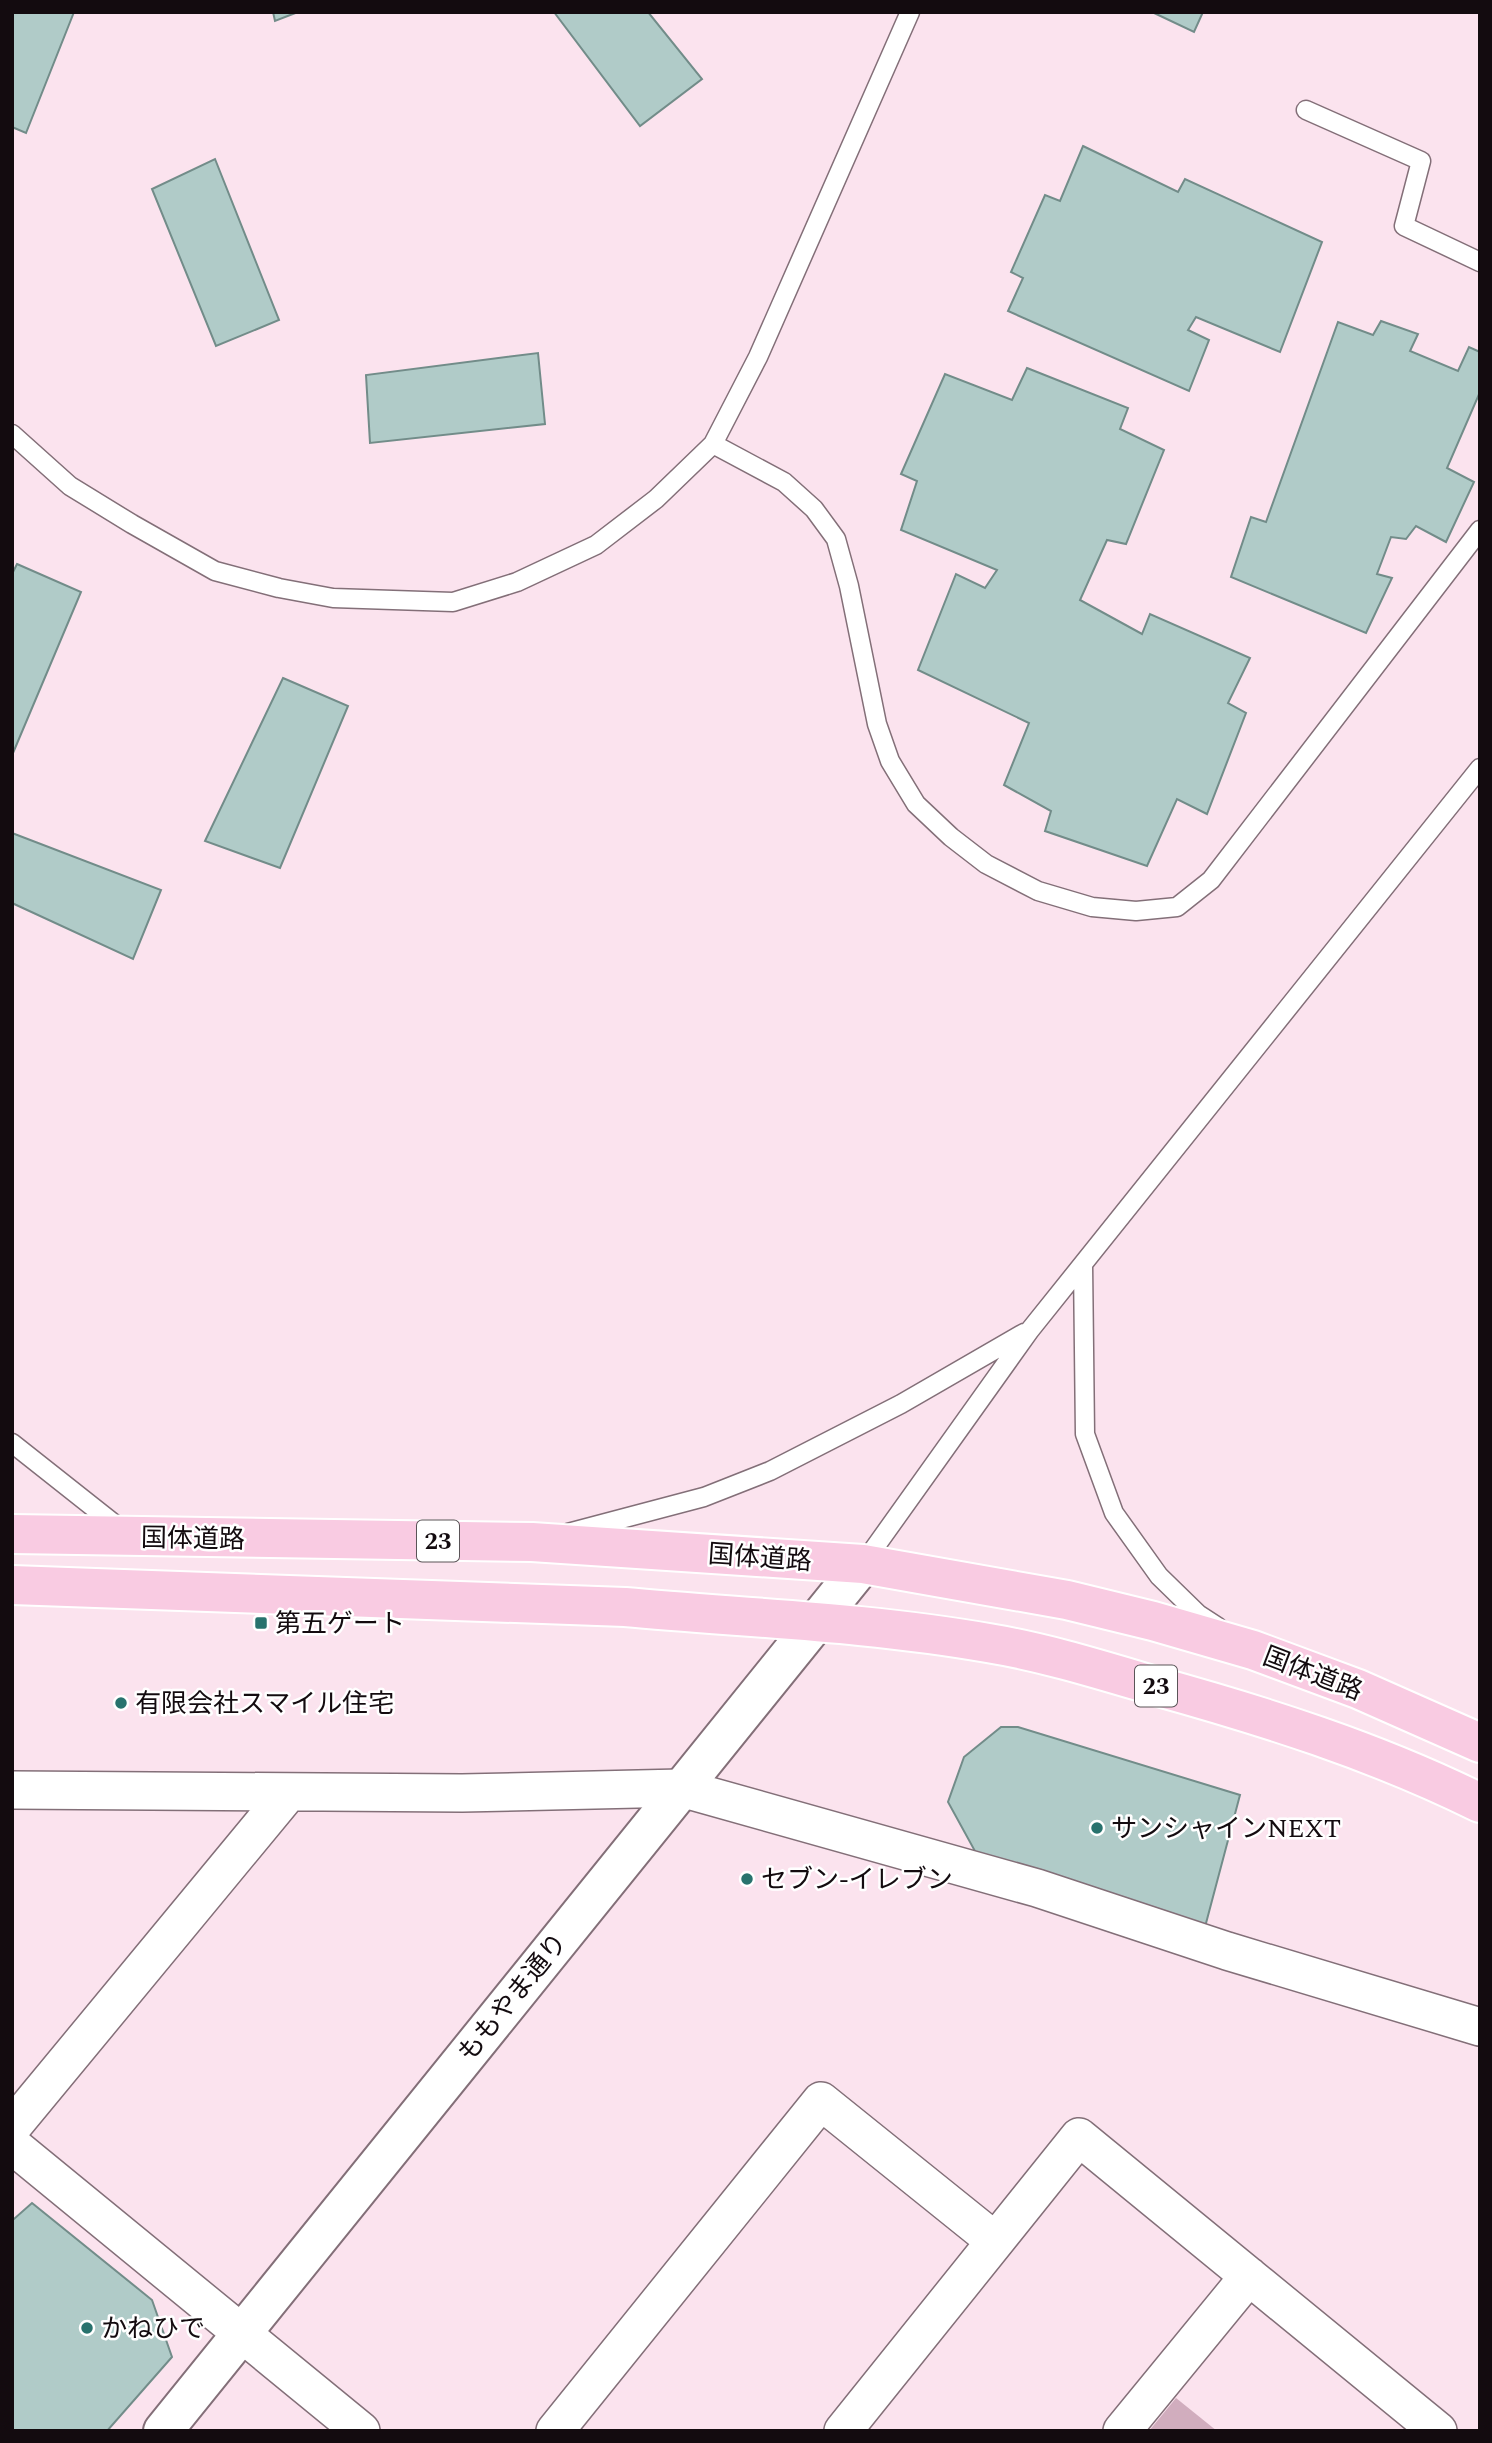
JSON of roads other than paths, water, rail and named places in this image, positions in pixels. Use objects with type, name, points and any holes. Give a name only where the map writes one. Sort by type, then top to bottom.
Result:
[{"type":"main road","name":"国体道路","points":[[12,1534],[533,1542],[863,1564],[1067,1600],[1253,1650],[1358,1689],[1480,1743]]},
{"type":"main road","name":"国体道路","points":[[12,1585],[625,1607],[908,1630],[991,1643],[1115,1674],[1331,1740],[1396,1764],[1480,1803]]},
{"type":"street","name":"ももやま通り","points":[[163,2431],[863,1564]]},
{"type":"street","points":[[12,1790],[462,1793],[681,1788],[1037,1888],[1227,1951],[1480,2027]]},
{"type":"street","points":[[12,2127],[288,1793]]},
{"type":"street","points":[[555,2431],[821,2101],[995,2242]]},
{"type":"street","points":[[843,2431],[1079,2137],[1438,2431]]},
{"type":"street","points":[[12,2145],[361,2431]]},
{"type":"street","points":[[1122,2431],[1249,2276]]},
{"type":"lane","points":[[12,434],[70,486],[215,571],[279,588],[333,598],[453,602],[517,582],[596,545],[656,499],[713,444],[758,357],[910,12]]},
{"type":"lane","points":[[1306,110],[1421,161],[1404,226],[1480,262]]},
{"type":"lane","points":[[713,444],[784,482],[814,509],[836,539],[849,586],[877,724],[890,761],[916,803],[951,837],[986,863],[1038,891],[1092,907],[1136,911],[1177,907],[1212,880],[1480,530]]},
{"type":"lane","points":[[863,1564],[1030,1329],[1480,768]]},
{"type":"lane","points":[[1083,1264],[1085,1434],[1114,1513],[1160,1576],[1188,1605],[1253,1650]]},
{"type":"lane","points":[[533,1542],[704,1497],[770,1471],[901,1404],[1030,1329]]},
{"type":"lane","points":[[12,1443],[130,1537]]},
{"type":"place","name":"第五ゲート","points":[[261,1623]]},
{"type":"place","name":"有限会社スマイル住宅","points":[[121,1703]]},
{"type":"place","name":"サンシャインNEXT","points":[[1097,1828]]},
{"type":"place","name":"セブン-イレブン","points":[[747,1879]]},
{"type":"place","name":"かねひで","points":[[87,2328]]}]
